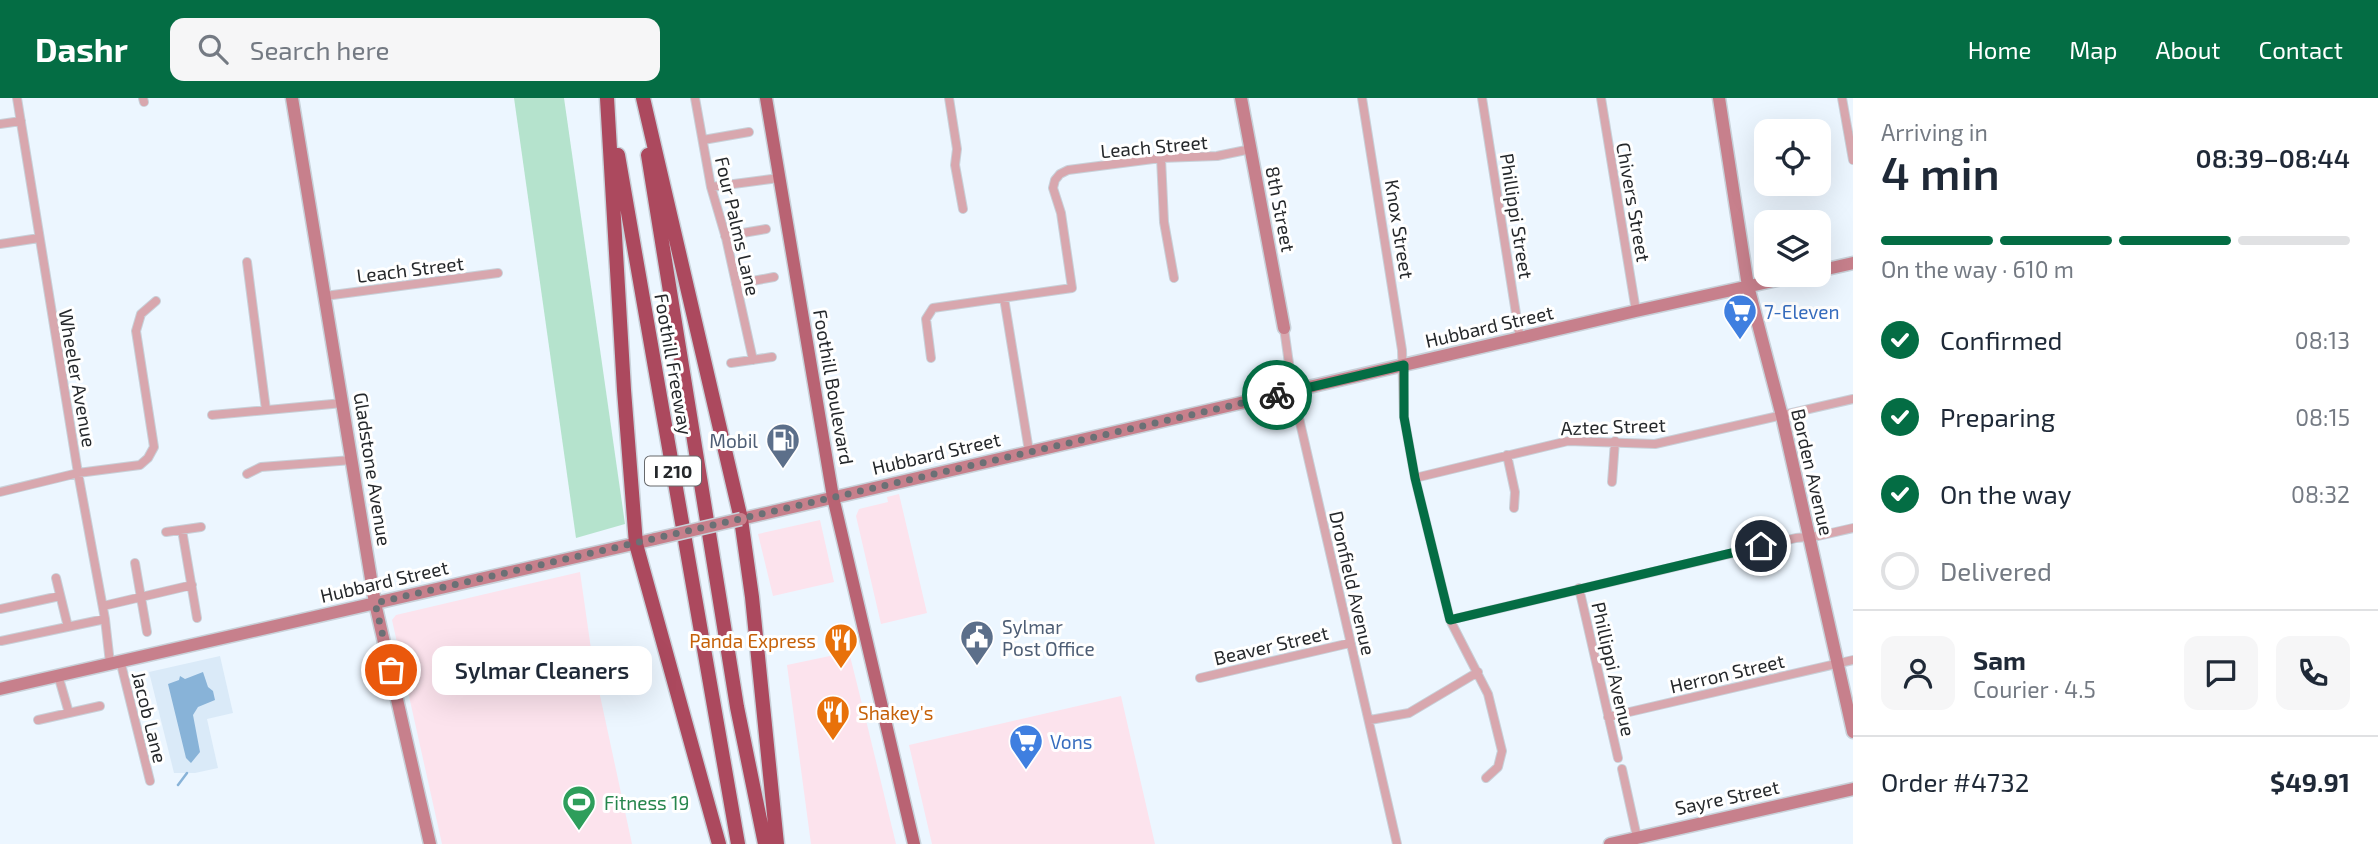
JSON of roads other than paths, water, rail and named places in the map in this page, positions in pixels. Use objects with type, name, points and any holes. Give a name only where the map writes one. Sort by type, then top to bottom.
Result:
[{"type":"highway","points":[[607,98],[623,378],[636,544],[719,844]]},
{"type":"highway","name":"Foothill Freeway","points":[[607,98],[738,844]]},
{"type":"highway","points":[[641,98],[741,519],[752,597],[777,844]]},
{"type":"highway","name":"Foothill Freeway","points":[[641,98],[737,707],[765,844]]},
{"type":"main road","name":"Foothill Boulevard","points":[[766,98],[833,497],[914,844]]},
{"type":"street","name":"Wheeler Avenue","points":[[17,98],[78,473],[115,662]]},
{"type":"street","name":"Gladstone Avenue","points":[[292,98],[375,603],[430,844]]},
{"type":"street","name":"Four Palms Lane","points":[[695,98],[711,187],[753,360]]},
{"type":"street","points":[[949,98],[957,149],[955,165],[963,209]]},
{"type":"street","name":"8th Street","points":[[1241,98],[1284,328]]},
{"type":"street","name":"Knox Street","points":[[1362,98],[1404,365],[1404,417],[1415,478],[1450,620],[1488,694],[1502,751],[1498,767],[1486,778]]},
{"type":"street","name":"Phillippi Street","points":[[1482,98],[1520,338]]},
{"type":"street","name":"Chivers Street","points":[[1601,98],[1636,311]]},
{"type":"street","name":"Borden Avenue","points":[[1719,98],[1740,220],[1748,286],[1782,416],[1853,732]]},
{"type":"street","points":[[1842,98],[1853,160]]},
{"type":"street","points":[[0,124],[21,121]]},
{"type":"street","points":[[703,140],[749,132]]},
{"type":"street","name":"Leach Street","points":[[1004,298],[1072,288],[1060,213],[1053,188],[1060,173],[1161,158],[1217,156],[1251,149]]},
{"type":"street","points":[[1161,158],[1164,222],[1174,278]]},
{"type":"street","points":[[711,187],[779,178]]},
{"type":"street","points":[[725,236],[766,229]]},
{"type":"street","points":[[0,244],[39,238]]},
{"type":"street","points":[[247,262],[266,410]]},
{"type":"street","points":[[1831,268],[1853,263]]},
{"type":"street","name":"Leach Street","points":[[325,296],[498,273]]},
{"type":"street","points":[[736,284],[774,277]]},
{"type":"street","name":"Hubbard Street","points":[[0,689],[1754,285]]},
{"type":"street","points":[[931,358],[926,320],[933,308],[1004,298],[1029,451]]},
{"type":"street","points":[[0,492],[78,473],[139,465],[148,458],[154,447],[136,331],[141,314],[156,301]]},
{"type":"street","name":"Dronfield Avenue","points":[[1284,328],[1293,392],[1397,844]]},
{"type":"street","points":[[732,363],[772,357]]},
{"type":"street","name":"Aztec Street","points":[[1415,478],[1568,441],[1655,444],[1853,400]]},
{"type":"street","points":[[212,415],[343,403]]},
{"type":"street","points":[[1612,482],[1615,442]]},
{"type":"street","points":[[1507,456],[1515,492],[1514,508]]},
{"type":"street","points":[[247,474],[261,467],[352,460]]},
{"type":"street","points":[[166,532],[201,527]]},
{"type":"street","points":[[1450,620],[1579,588],[1853,528]]},
{"type":"street","points":[[183,530],[197,618]]},
{"type":"street","points":[[135,563],[147,632]]},
{"type":"street","points":[[56,578],[68,627]]},
{"type":"street","points":[[103,606],[192,586]]},
{"type":"street","name":"Phillippi Avenue","points":[[1579,588],[1618,758]]},
{"type":"street","points":[[0,609],[60,596]]},
{"type":"street","points":[[1,641],[105,619]]},
{"type":"street","name":"Beaver Street","points":[[1200,678],[1350,643]]},
{"type":"street","name":"Herron Street","points":[[1608,717],[1853,660]]},
{"type":"street","name":"Jacob Lane","points":[[115,662],[150,781]]},
{"type":"street","points":[[1370,720],[1409,713],[1478,672]]},
{"type":"street","points":[[58,675],[69,713]]},
{"type":"street","points":[[38,720],[100,706]]},
{"type":"street","points":[[1622,769],[1637,837]]},
{"type":"street","name":"Sayre Street","points":[[1610,844],[1853,789]]},
{"type":"water","points":[[203,672],[215,700],[198,707],[193,715],[200,752],[191,763],[186,758],[168,684],[179,680],[180,676],[185,679]]},
{"type":"waterway","points":[[178,785],[187,773]]},
{"type":"place","name":"7-Eleven","points":[[1740,341]]},
{"type":"place","name":"Mobil","points":[[783,470]]},
{"type":"place","name":"Sylmar Post Office","points":[[977,667]]},
{"type":"place","name":"Sylmar Cleaners","points":[[391,670]]},
{"type":"place","name":"Panda Express","points":[[841,670]]},
{"type":"place","name":"Shakey's","points":[[833,742]]},
{"type":"place","name":"Vons","points":[[1026,771]]},
{"type":"place","name":"Fitness 19","points":[[579,832]]}]
